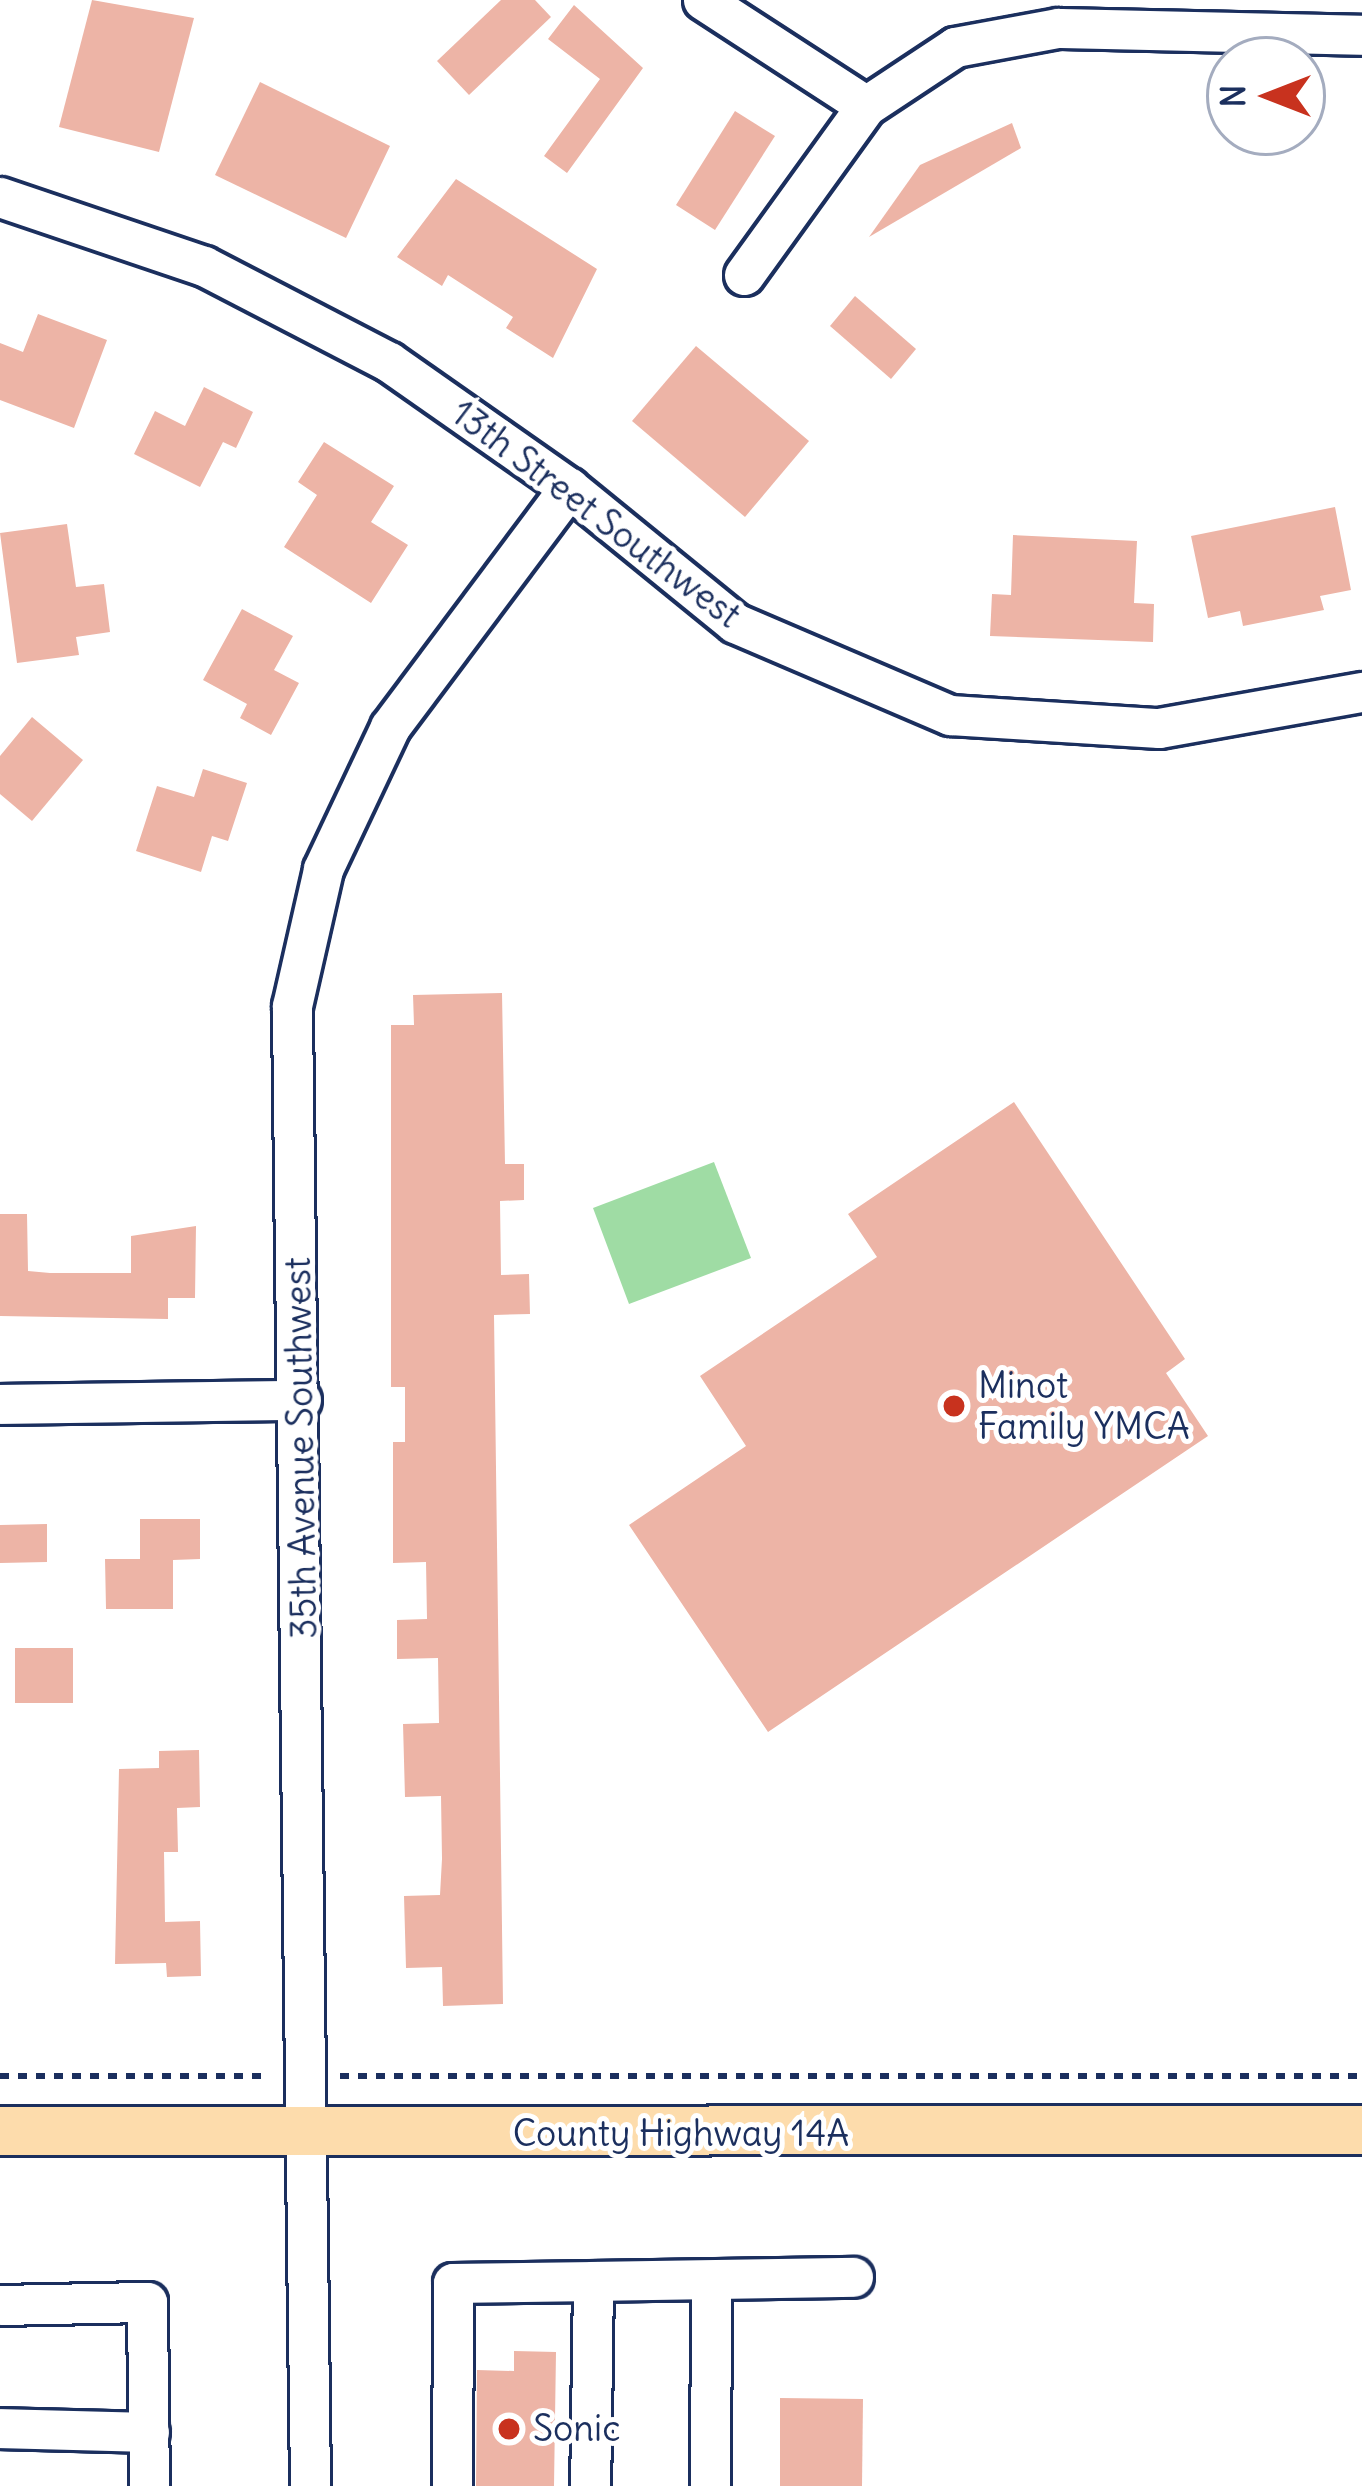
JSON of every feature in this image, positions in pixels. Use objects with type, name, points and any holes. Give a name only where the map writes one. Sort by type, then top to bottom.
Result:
[{"type":"main road","name":"County Highway 14A","points":[[0,2131],[311,2135],[1362,2130]]},
{"type":"street","points":[[703,0],[866,106]]},
{"type":"street","points":[[744,275],[866,106],[955,46],[1058,28],[1362,34]]},
{"type":"street","name":"13th Street Southwest","points":[[0,196],[127,234],[225,277],[388,362],[569,488],[735,623],[950,715],[1159,728],[1362,692]]},
{"type":"street","name":"35th Avenue Southwest","points":[[310,2486],[311,2135],[292,1006],[322,869],[390,727],[569,488]]},
{"type":"street","points":[[0,1404],[301,1400]]},
{"type":"street","points":[[452,2486],[453,2283],[853,2277]]},
{"type":"street","points":[[590,2486],[593,2281]]},
{"type":"street","points":[[710,2486],[711,2281]]},
{"type":"street","points":[[0,2306],[147,2302],[149,2486]]},
{"type":"street","points":[[0,2428],[148,2432]]},
{"type":"path","points":[[0,2076],[258,2076]]},
{"type":"path","points":[[359,2076],[1362,2076]]},
{"type":"green space","points":[[714,1162],[751,1258],[629,1304],[593,1208]]},
{"type":"building","points":[[92,0],[194,18],[159,152],[59,127]]},
{"type":"building","points":[[501,0],[535,0],[551,17],[469,95],[437,61]]},
{"type":"building","points":[[574,5],[643,68],[567,173],[544,156],[600,79],[548,39]]},
{"type":"building","points":[[260,82],[390,146],[346,238],[215,175]]},
{"type":"building","points":[[735,111],[775,136],[715,230],[676,205]]},
{"type":"building","points":[[1012,123],[1021,148],[869,237],[920,165]]},
{"type":"building","points":[[456,179],[597,269],[553,358],[506,328],[513,317],[448,275],[442,286],[397,257]]},
{"type":"building","points":[[855,296],[916,349],[891,379],[830,326]]},
{"type":"building","points":[[38,314],[107,340],[74,428],[0,400],[0,343],[23,352]]},
{"type":"building","points":[[696,346],[809,441],[745,517],[632,421]]},
{"type":"building","points":[[204,387],[253,412],[236,448],[223,442],[200,487],[134,454],[155,411],[185,426]]},
{"type":"building","points":[[324,442],[394,486],[371,522],[408,545],[371,603],[284,547],[317,495],[298,482]]},
{"type":"building","points":[[1335,507],[1351,590],[1320,596],[1324,610],[1243,626],[1240,611],[1208,618],[1191,536]]},
{"type":"building","points":[[67,524],[76,587],[104,584],[110,632],[76,637],[79,655],[17,663],[0,533]]},
{"type":"building","points":[[1013,535],[1137,541],[1134,603],[1154,604],[1153,642],[990,636],[992,594],[1011,595]]},
{"type":"building","points":[[242,609],[293,636],[274,670],[299,683],[271,735],[240,718],[247,704],[203,680]]},
{"type":"building","points":[[32,717],[83,760],[32,821],[0,794],[0,756]]},
{"type":"building","points":[[203,769],[247,783],[228,841],[212,836],[201,872],[136,851],[157,786],[194,797]]},
{"type":"building","points":[[502,993],[505,1164],[524,1164],[524,1200],[500,1201],[501,1275],[529,1274],[530,1314],[494,1315],[503,2004],[443,2006],[442,1967],[406,1968],[404,1896],[440,1895],[441,1796],[405,1797],[403,1724],[439,1723],[438,1658],[397,1659],[397,1620],[427,1619],[426,1562],[393,1563],[393,1442],[405,1442],[405,1387],[391,1387],[391,1025],[414,1025],[413,995]]},
{"type":"building","name":"Minot Family YMCA","points":[[1014,1102],[1185,1359],[1166,1373],[1208,1436],[768,1732],[629,1525],[746,1446],[700,1376],[877,1257],[848,1214]]},
{"type":"building","points":[[0,1214],[27,1214],[28,1271],[50,1273],[131,1273],[131,1236],[196,1226],[195,1298],[168,1298],[168,1319],[0,1316]]},
{"type":"building","points":[[140,1519],[200,1519],[200,1559],[173,1560],[173,1609],[106,1609],[105,1559],[140,1559]]},
{"type":"building","points":[[47,1524],[47,1562],[0,1563],[0,1525]]},
{"type":"building","points":[[15,1648],[73,1648],[73,1703],[15,1703]]},
{"type":"building","points":[[199,1750],[200,1807],[177,1808],[178,1852],[164,1852],[165,1922],[200,1921],[201,1976],[167,1977],[166,1963],[115,1964],[119,1769],[159,1768],[159,1751]]},
{"type":"building","name":"Sonic","points":[[514,2351],[556,2352],[554,2486],[476,2486],[477,2370],[514,2371]]},
{"type":"building","points":[[780,2398],[863,2399],[862,2486],[780,2486]]},
{"type":"place","name":"Minot Family YMCA","points":[[954,1406]]},
{"type":"place","name":"Sonic","points":[[509,2429]]}]
